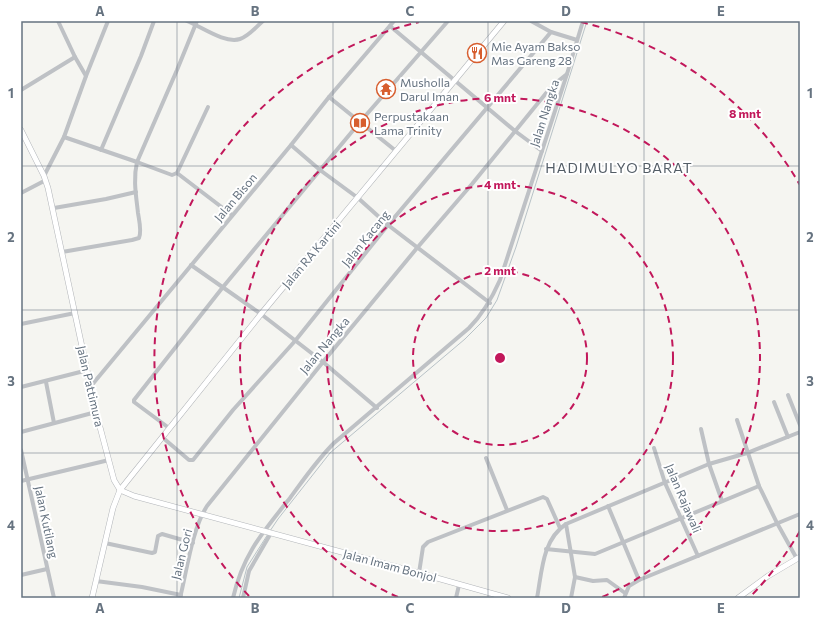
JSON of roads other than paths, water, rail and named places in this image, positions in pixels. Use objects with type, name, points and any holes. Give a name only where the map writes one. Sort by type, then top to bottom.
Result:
[{"type":"main road","name":"Jalan RA Kartini","points":[[92,598],[115,500],[120,490],[261,314],[504,21]]},
{"type":"main road","name":"Jalan Pattimura","points":[[21,130],[45,178],[54,208],[96,412],[114,480],[120,490]]},
{"type":"main road","points":[[120,490],[134,496],[271,533]]},
{"type":"main road","name":"Jalan Imam Bonjol","points":[[271,533],[419,572],[459,585],[508,598]]},
{"type":"main road","points":[[738,598],[768,576],[798,558]]},
{"type":"street","points":[[58,21],[86,76]]},
{"type":"street","points":[[21,193],[45,178],[64,137],[108,21]]},
{"type":"street","points":[[101,150],[141,56],[154,21]]},
{"type":"street","points":[[187,21],[196,23],[224,38],[231,40],[240,39],[247,35],[263,21]]},
{"type":"street","name":"Jalan Bison","points":[[91,386],[329,97],[394,21]]},
{"type":"street","points":[[169,428],[134,402],[134,400],[223,287],[360,122],[422,53],[448,21]]},
{"type":"street","points":[[531,21],[551,32],[577,40]]},
{"type":"street","points":[[567,74],[583,21]]},
{"type":"street","points":[[62,252],[139,238],[139,222],[134,176],[137,162],[196,23]]},
{"type":"street","points":[[390,26],[486,108],[542,151]]},
{"type":"street","name":"Jalan Kacang","points":[[162,437],[189,460],[193,460],[196,457],[233,410],[295,341],[388,226],[551,32]]},
{"type":"street","points":[[21,90],[75,57]]},
{"type":"street","name":"Jalan Nangka","points":[[202,514],[323,362],[417,248],[552,87],[567,74]]},
{"type":"street","name":"Jalan Nangka","points":[[233,598],[244,563],[263,531],[314,465],[327,451],[469,328],[490,303],[500,280],[567,74]]},
{"type":"street","points":[[329,97],[396,151]]},
{"type":"street","points":[[64,137],[172,175],[176,173],[208,107]]},
{"type":"street","points":[[291,145],[320,170],[358,198],[388,226],[490,303]]},
{"type":"street","points":[[176,173],[232,215]]},
{"type":"street","points":[[54,208],[136,192]]},
{"type":"street","points":[[191,265],[261,314],[323,362],[377,408]]},
{"type":"street","points":[[21,324],[75,313]]},
{"type":"street","points":[[21,387],[46,382],[88,370]]},
{"type":"street","points":[[46,382],[54,423]]},
{"type":"street","points":[[788,395],[800,425]]},
{"type":"street","points":[[774,402],[788,437]]},
{"type":"street","points":[[21,432],[96,412]]},
{"type":"street","points":[[737,420],[759,486],[777,523],[798,558]]},
{"type":"street","points":[[701,429],[709,464],[722,501]]},
{"type":"street","points":[[537,598],[546,549],[560,528],[566,524],[709,464],[748,453],[800,432]]},
{"type":"street","name":"Jalan Rajawali","points":[[654,448],[665,482],[698,556]]},
{"type":"street","name":"Jalan Kutilang","points":[[21,450],[54,598]]},
{"type":"street","points":[[486,458],[507,510]]},
{"type":"street","points":[[21,481],[109,460]]},
{"type":"street","points":[[546,549],[595,554],[623,544],[759,486]]},
{"type":"street","points":[[419,572],[423,547],[428,542],[507,510],[545,497],[560,528]]},
{"type":"street","points":[[608,506],[639,580]]},
{"type":"street","name":"Jalan Gori","points":[[181,597],[193,543],[202,514]]},
{"type":"street","points":[[575,577],[593,581],[607,580],[624,596],[629,586],[639,580],[800,514]]},
{"type":"street","points":[[566,524],[572,552],[575,577],[570,598]]},
{"type":"street","points":[[243,598],[249,571],[271,533]]},
{"type":"street","points":[[105,543],[152,553],[155,552],[158,536],[162,534],[193,543]]},
{"type":"street","points":[[21,575],[47,569]]},
{"type":"street","points":[[96,581],[142,587],[181,597]]},
{"type":"street","points":[[456,598],[459,585]]},
{"type":"waterway","points":[[270,531],[330,453],[465,339],[486,318],[497,300],[516,247],[587,21]]},
{"type":"waterway","points":[[239,598],[247,567],[268,534]]},
{"type":"place","name":"Mie Ayam Bakso Mas Gareng 28","points":[[477,53]]},
{"type":"place","name":"Musholla Darul Iman","points":[[386,89]]},
{"type":"place","name":"Perpustakaan Lama Trinity","points":[[360,123]]},
{"type":"district","name":"HADIMULYO BARAT","points":[[619,167]]}]
